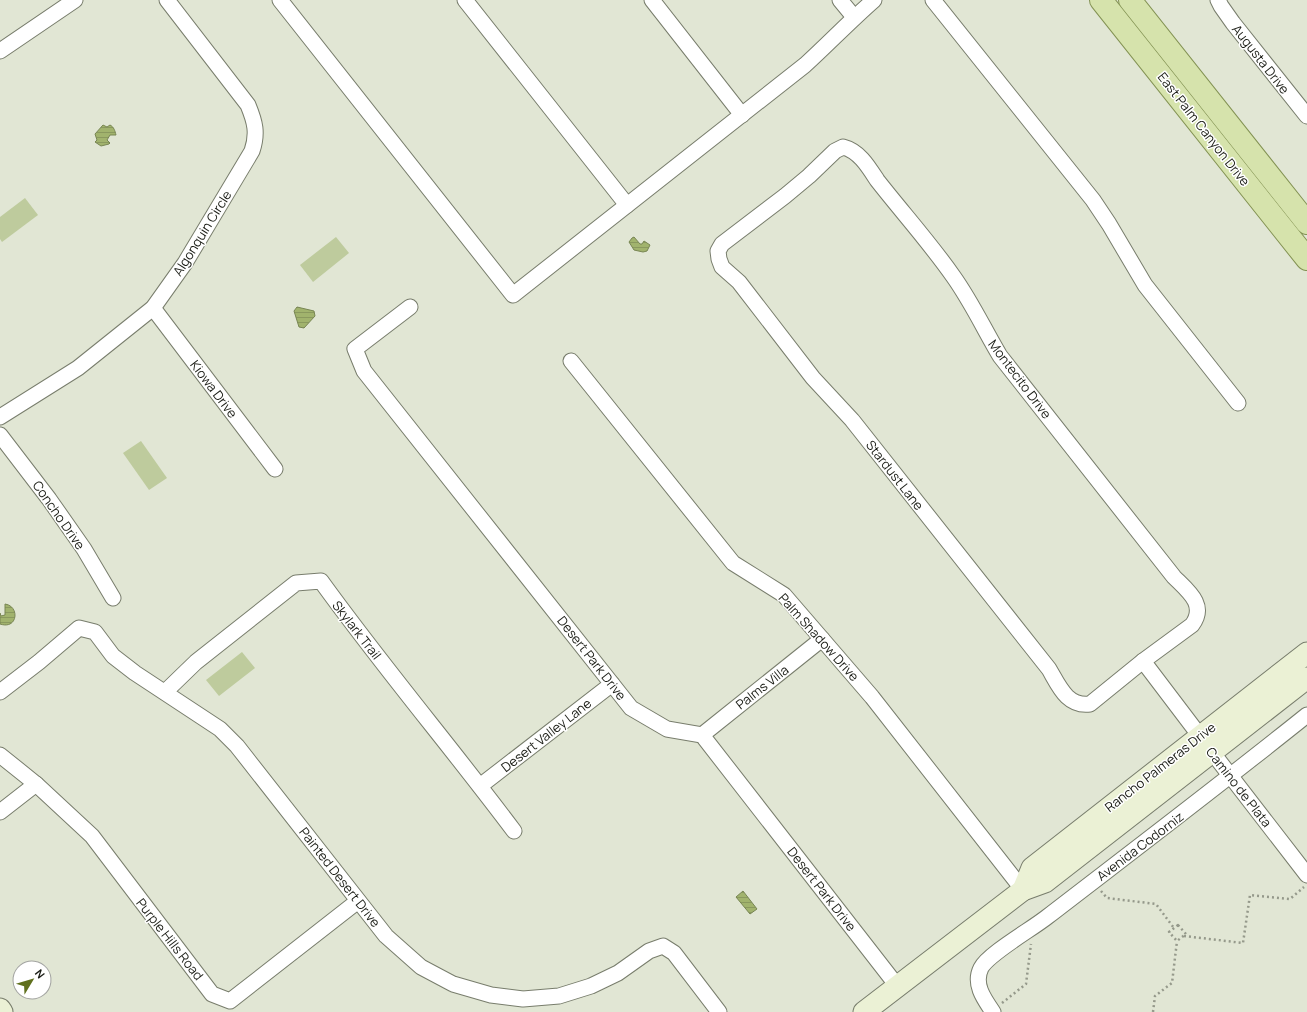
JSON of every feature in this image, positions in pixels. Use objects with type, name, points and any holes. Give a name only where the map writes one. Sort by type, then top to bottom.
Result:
[{"type":"main road","name":"East Palm Canyon Drive","points":[[1102,0],[1307,259]]},
{"type":"main road","name":"East Palm Canyon Drive","points":[[1130,0],[1307,222]]},
{"type":"street","points":[[0,51],[75,0]]},
{"type":"street","name":"Algonquin Circle","points":[[0,416],[78,368],[153,308],[185,263],[252,151],[256,140],[253,118],[248,105],[167,0]]},
{"type":"street","points":[[280,0],[513,295],[805,65],[831,42],[854,17],[874,0]]},
{"type":"street","points":[[465,0],[627,205]]},
{"type":"street","points":[[652,0],[742,114]]},
{"type":"street","points":[[840,0],[854,17]]},
{"type":"street","points":[[933,0],[1093,200],[1145,285],[1238,403]]},
{"type":"street","name":"Augusta Drive","points":[[1218,0],[1233,23],[1307,116]]},
{"type":"street","name":"Montecito Drive","points":[[785,196],[814,172],[835,151],[842,147],[850,149],[867,164],[877,180],[953,275],[1000,356],[1174,577],[1194,599],[1198,608],[1198,618],[1192,625],[1142,661]]},
{"type":"street","name":"Stardust Lane","points":[[785,196],[722,244],[718,251],[722,267],[738,282],[813,378],[852,420],[1049,669],[1063,693],[1070,700],[1079,704],[1090,704],[1142,661]]},
{"type":"street","name":"Desert Park Drive","points":[[410,307],[355,349],[364,371],[632,708],[667,729],[702,735],[898,987]]},
{"type":"street","name":"Kiowa Drive","points":[[153,308],[275,469]]},
{"type":"street","name":"Palm Shadow Drive","points":[[571,361],[733,563],[784,594],[872,697],[1023,890]]},
{"type":"street","name":"Concho Drive","points":[[0,435],[49,499],[84,549],[113,598]]},
{"type":"street","name":"Skylark Trail","points":[[165,692],[196,662],[296,584],[321,581],[348,619],[480,786],[514,832]]},
{"type":"street","name":"Painted Desert Drive","points":[[0,692],[39,662],[79,628],[96,632],[113,656],[135,673],[220,729],[237,746],[386,936],[421,967],[453,984],[497,996],[523,999],[559,996],[591,986],[618,973],[649,951],[663,946],[674,953],[719,1012]]},
{"type":"street","name":"Palms Villa","points":[[702,735],[822,639]]},
{"type":"street","name":"Rancho Palmeras Drive","points":[[864,1012],[1023,890],[1045,882],[1206,744],[1307,653]]},
{"type":"street","name":"Camino de Plata","points":[[1142,661],[1307,875]]},
{"type":"street","name":"Rancho Palmeras Drive","points":[[1206,744],[1307,678]]},
{"type":"street","name":"Desert Valley Lane","points":[[480,786],[612,684]]},
{"type":"street","name":"Avenida Codorniz","points":[[992,1011],[981,995],[978,985],[980,970],[990,957],[1033,928],[1231,776],[1307,715]]},
{"type":"street","name":"Purple Hills Road","points":[[0,755],[36,784],[92,836],[212,994],[230,1001],[358,901]]},
{"type":"street","points":[[0,812],[36,784]]},
{"type":"path","points":[[1094,881],[1106,898],[1156,904],[1174,928]]},
{"type":"path","points":[[1176,941],[1184,936],[1243,943],[1250,895],[1290,899],[1307,885]]},
{"type":"path","points":[[1153,1012],[1155,996],[1172,983],[1176,941],[1169,932],[1178,925],[1186,934],[1184,936]]},
{"type":"path","points":[[992,1011],[1026,984],[1033,928]]},
{"type":"shaded area","points":[[103,125],[107,127],[110,125],[114,129],[116,135],[110,135],[107,140],[110,143],[101,146],[95,142],[97,140],[95,134]]},
{"type":"shaded area","points":[[25,198],[38,215],[2,242],[0,239],[0,217]]},
{"type":"shaded area","points":[[336,237],[349,253],[313,282],[300,265]]},
{"type":"shaded area","points":[[634,237],[640,244],[644,241],[650,245],[647,251],[643,252],[634,250],[629,242]]},
{"type":"shaded area","points":[[297,307],[314,311],[315,316],[304,328],[299,327],[294,311]]},
{"type":"shaded area","points":[[141,441],[167,478],[149,490],[123,453]]},
{"type":"shaded area","points":[[5,604],[10,606],[15,613],[13,621],[6,625],[0,624],[0,613],[1,616],[5,615]]},
{"type":"shaded area","points":[[242,652],[255,668],[219,696],[206,680]]},
{"type":"shaded area","points":[[743,891],[757,909],[750,914],[736,897]]}]
